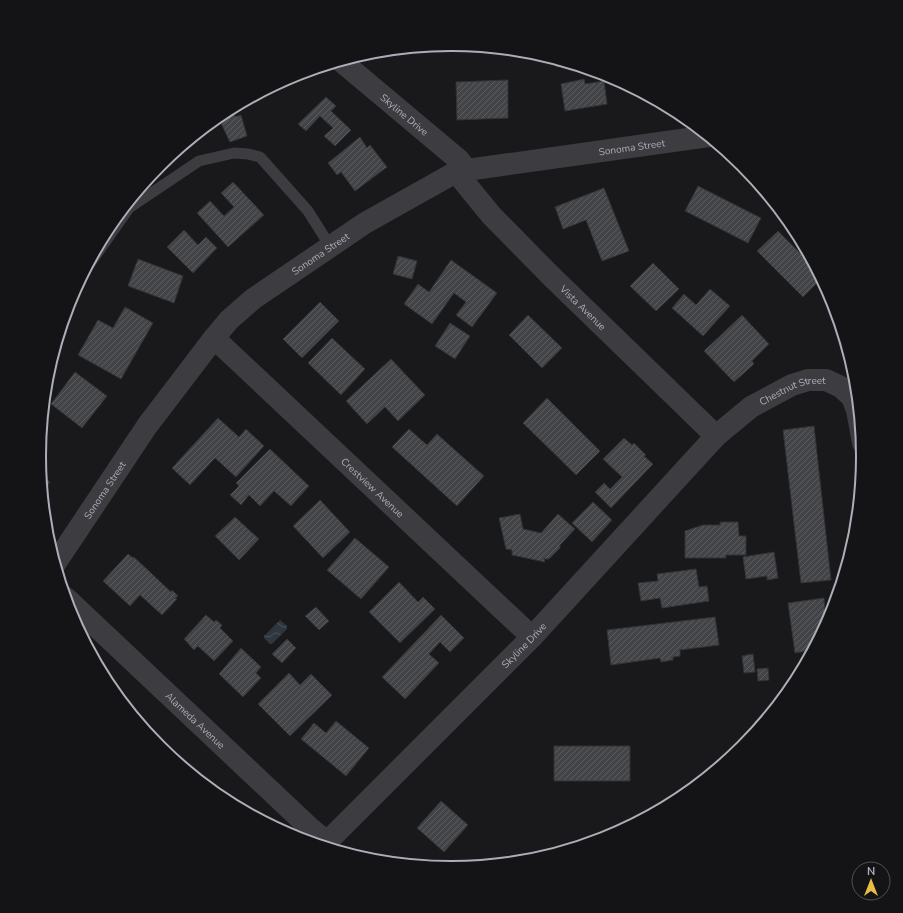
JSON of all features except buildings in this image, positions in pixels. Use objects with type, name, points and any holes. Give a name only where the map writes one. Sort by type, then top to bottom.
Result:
[{"type":"street","name":"Skyline Drive","points":[[346,65],[459,160],[461,171]]},
{"type":"street","name":"Sonoma Street","points":[[59,558],[148,426],[229,320],[253,299],[365,222],[461,171],[701,137]]},
{"type":"street","name":"Vista Avenue","points":[[461,171],[491,215],[550,275],[716,436]]},
{"type":"street","name":"Crestview Avenue","points":[[214,338],[532,637]]},
{"type":"street","name":"Chestnut Street","points":[[716,436],[751,407],[792,385],[808,380],[826,380],[852,397],[853,401]]},
{"type":"street","name":"Skyline Drive","points":[[327,842],[532,637],[716,436]]},
{"type":"street","name":"Alameda Avenue","points":[[75,607],[321,840]]},
{"type":"lane","points":[[135,204],[199,161],[234,153],[248,154],[260,157],[308,211],[330,246]]},
{"type":"water","points":[[280,620],[287,626],[287,629],[272,644],[270,644],[264,636]]}]
